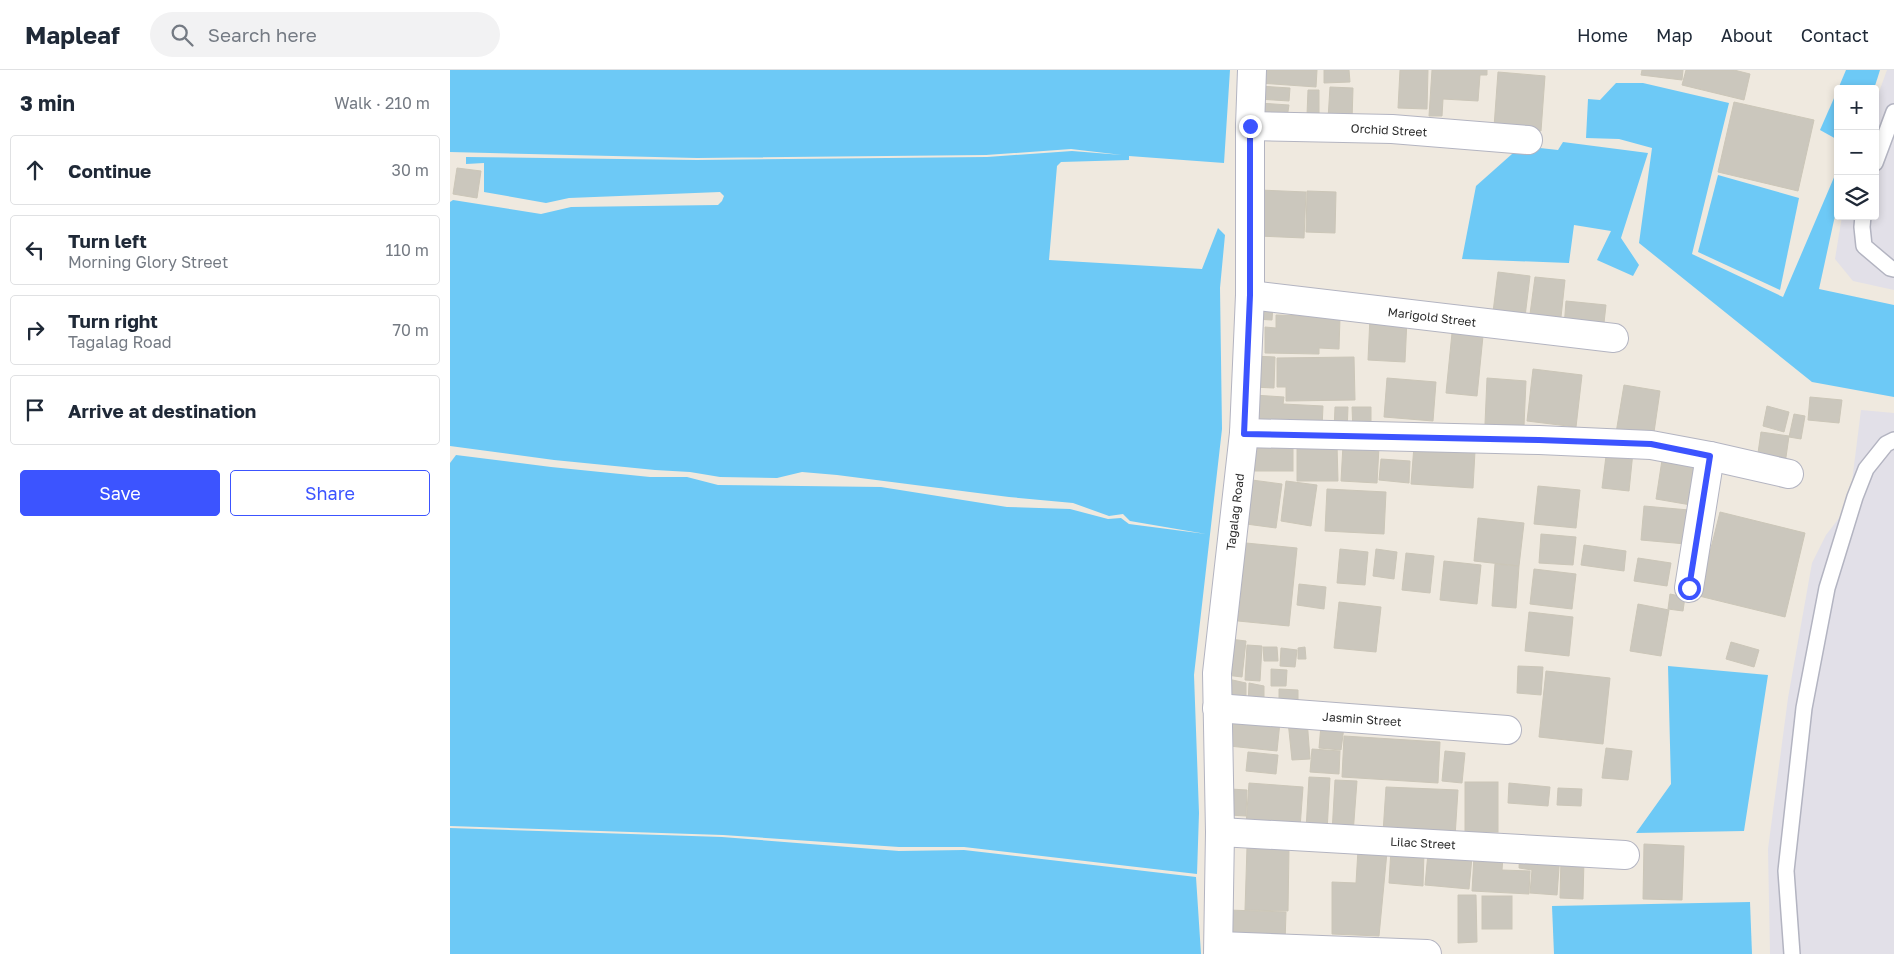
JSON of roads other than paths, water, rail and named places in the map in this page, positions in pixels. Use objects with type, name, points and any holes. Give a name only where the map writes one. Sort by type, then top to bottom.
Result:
[{"type":"street","name":"Tagalag Road","points":[[1218,950],[1220,832],[1217,673],[1244,434],[1250,295],[1250,126],[1252,70]]},
{"type":"street","name":"Orchid Street","points":[[1250,126],[1392,129],[1528,140]]},
{"type":"street","name":"Marigold Street","points":[[1250,295],[1614,338]]},
{"type":"street","points":[[1244,434],[1651,444],[1790,474]]},
{"type":"street","points":[[1689,588],[1710,456]]},
{"type":"street","name":"Jasmin Street","points":[[1217,708],[1507,730]]},
{"type":"street","name":"Lilac Street","points":[[1220,832],[1625,855]]},
{"type":"street","points":[[1218,950],[1427,954]]},
{"type":"lane","points":[[1879,151],[1894,112]]},
{"type":"lane","points":[[1863,220],[1864,246],[1890,268],[1894,268]]},
{"type":"lane","points":[[1792,954],[1786,870],[1804,708],[1827,588],[1855,497],[1866,469],[1886,444],[1894,440]]},
{"type":"water","points":[[450,70],[1230,70],[1224,163],[1129,156],[1129,160],[1061,162],[1057,166],[1049,260],[1202,269],[1218,228],[1225,235],[1220,288],[1222,429],[1194,675],[1199,813],[1197,874],[964,847],[899,847],[723,835],[450,826],[450,463],[456,455],[650,477],[687,477],[718,485],[881,487],[1007,507],[1070,509],[1108,519],[1121,518],[1129,524],[1206,534],[1130,521],[1123,514],[1109,516],[1073,503],[1009,497],[837,475],[802,472],[777,478],[720,477],[690,472],[554,460],[450,446],[450,202],[453,200],[541,214],[571,207],[718,205],[724,196],[720,192],[569,198],[546,203],[484,192],[484,163],[466,164],[466,157],[697,160],[987,157],[1072,151],[1122,155],[1071,149],[986,155],[697,158],[450,152]]},
{"type":"water","points":[[1846,70],[1880,70],[1875,85],[1840,85]]},
{"type":"water","points":[[1616,83],[1643,83],[1729,103],[1692,254],[1783,297],[1834,177],[1834,220],[1819,289],[1894,305],[1894,397],[1812,382],[1639,243],[1652,148],[1619,139],[1586,138],[1588,99],[1600,100]]},
{"type":"water","points":[[1834,98],[1834,138],[1820,130]]},
{"type":"water","points":[[1563,142],[1648,153],[1621,238],[1639,265],[1633,276],[1597,260],[1611,231],[1574,225],[1569,263],[1462,259],[1476,186],[1521,146],[1558,150]]},
{"type":"water","points":[[1718,175],[1799,198],[1780,290],[1698,252]]},
{"type":"water","points":[[1668,666],[1768,675],[1744,831],[1636,833],[1671,784]]},
{"type":"water","points":[[450,828],[722,837],[899,851],[964,850],[1196,877],[1201,954],[450,954]]},
{"type":"water","points":[[1750,902],[1752,954],[1554,954],[1552,906]]}]
